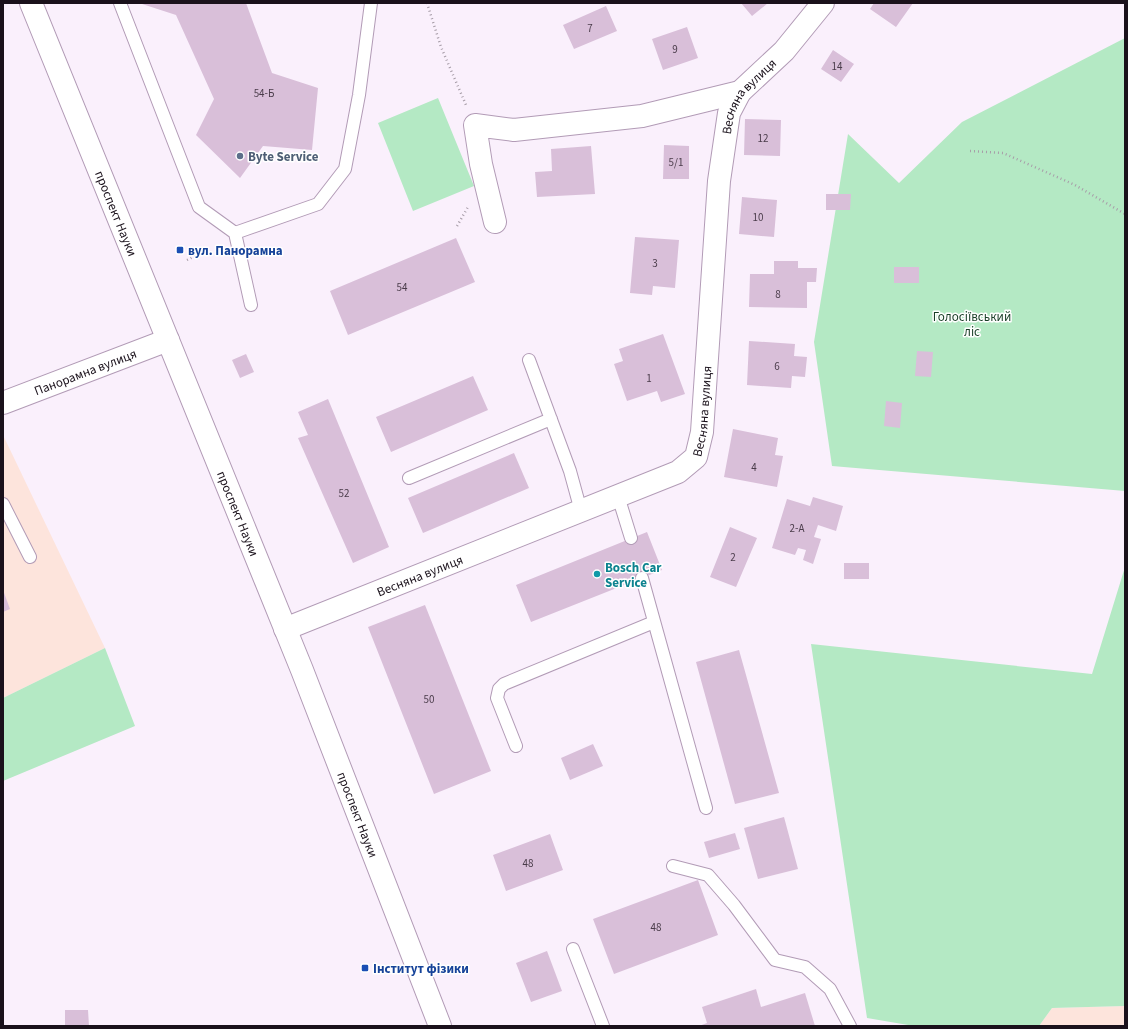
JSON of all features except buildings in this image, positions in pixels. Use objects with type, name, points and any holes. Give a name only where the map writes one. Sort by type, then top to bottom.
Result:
[{"type":"street","name":"проспект Науки","points":[[31,3],[285,629],[440,1026]]},
{"type":"street","name":"Весняна вулиця","points":[[285,629],[678,472],[696,457],[702,432],[719,182],[729,112],[740,92],[784,50],[823,3]]},
{"type":"street","points":[[495,222],[480,164],[475,125],[514,130],[642,116],[740,92]]},
{"type":"street","name":"Панорамна вулиця","points":[[3,403],[168,340]]},
{"type":"lane","points":[[120,3],[199,207],[235,233],[251,305]]},
{"type":"lane","points":[[235,233],[318,204],[346,169],[359,95],[371,3]]},
{"type":"lane","points":[[529,360],[570,471],[581,511]]},
{"type":"lane","points":[[409,478],[551,419]]},
{"type":"lane","points":[[618,496],[631,538]]},
{"type":"lane","points":[[3,504],[30,557]]},
{"type":"lane","points":[[642,578],[706,808]]},
{"type":"lane","points":[[516,746],[498,698],[499,689],[504,684],[654,622]]},
{"type":"lane","points":[[673,866],[708,874],[734,905],[775,960],[805,967],[830,989],[850,1026]]},
{"type":"lane","points":[[573,949],[603,1026]]},
{"type":"path","points":[[427,3],[441,46],[475,125]]},
{"type":"path","points":[[970,151],[1004,153],[1075,185],[1125,214]]},
{"type":"path","points":[[457,226],[470,204]]},
{"type":"path","points":[[187,260],[205,251]]},
{"type":"shaded area","points":[[3,435],[105,648],[3,698]]},
{"type":"shaded area","points":[[1125,1006],[1125,1026],[1039,1026],[1052,1008]]},
{"type":"green space","name":"Голосіївський ліс","points":[[1125,38],[1125,491],[832,466],[814,342],[848,134],[899,183],[962,122]]},
{"type":"green space","points":[[438,98],[474,186],[413,211],[378,123]]},
{"type":"green space","points":[[1125,567],[1125,1006],[1052,1008],[1039,1026],[914,1026],[867,1018],[811,644],[1092,674]]},
{"type":"green space","points":[[105,648],[135,726],[3,781],[3,698]]},
{"type":"place","name":"Byte Service","points":[[240,156]]},
{"type":"place","name":"вул. Панорамна","points":[[180,250]]},
{"type":"place","name":"Bosch Car Service","points":[[597,574]]},
{"type":"place","name":"Інститут фізики","points":[[365,968]]}]
